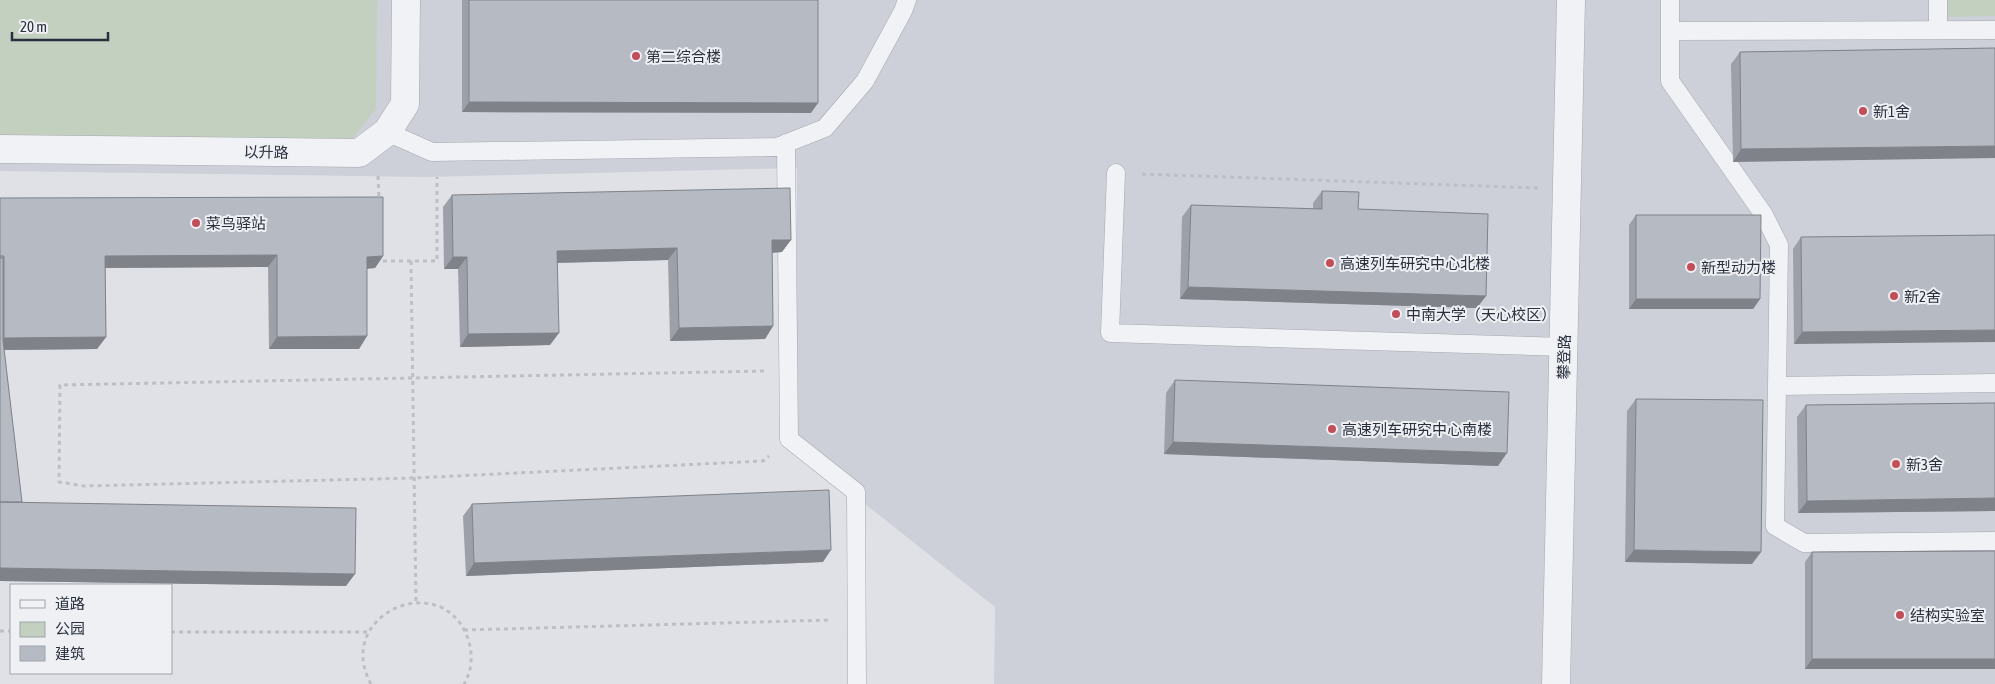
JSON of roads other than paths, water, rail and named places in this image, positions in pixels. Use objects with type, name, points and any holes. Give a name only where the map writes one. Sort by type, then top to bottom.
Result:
[{"type":"street","name":"以升路","points":[[0,149],[359,153],[387,132],[405,104],[406,0]]},
{"type":"street","name":"攀登路","points":[[1556,684],[1571,0]]},
{"type":"lane","points":[[387,132],[432,152],[777,147],[825,128],[865,81],[907,0]]},
{"type":"lane","points":[[1670,0],[1670,81],[1764,215],[1779,245],[1775,526],[1804,543],[1995,540]]},
{"type":"lane","points":[[1938,0],[1938,30]]},
{"type":"lane","points":[[1670,31],[1995,30]]},
{"type":"lane","points":[[786,143],[789,439],[856,492],[857,684]]},
{"type":"lane","points":[[1116,173],[1110,333],[1564,347]]},
{"type":"lane","points":[[1777,386],[1995,383]]},
{"type":"place","name":"第二综合楼","points":[[636,56]]},
{"type":"place","name":"新1舍","points":[[1863,111]]},
{"type":"place","name":"菜鸟驿站","points":[[196,223]]},
{"type":"place","name":"高速列车研究中心北楼","points":[[1330,263]]},
{"type":"place","name":"新型动力楼","points":[[1691,267]]},
{"type":"place","name":"新2舍","points":[[1894,296]]},
{"type":"place","name":"中南大学（天心校区）","points":[[1396,314]]},
{"type":"place","name":"高速列车研究中心南楼","points":[[1332,429]]},
{"type":"place","name":"新3舍","points":[[1896,464]]},
{"type":"place","name":"结构实验室","points":[[1900,615]]}]
